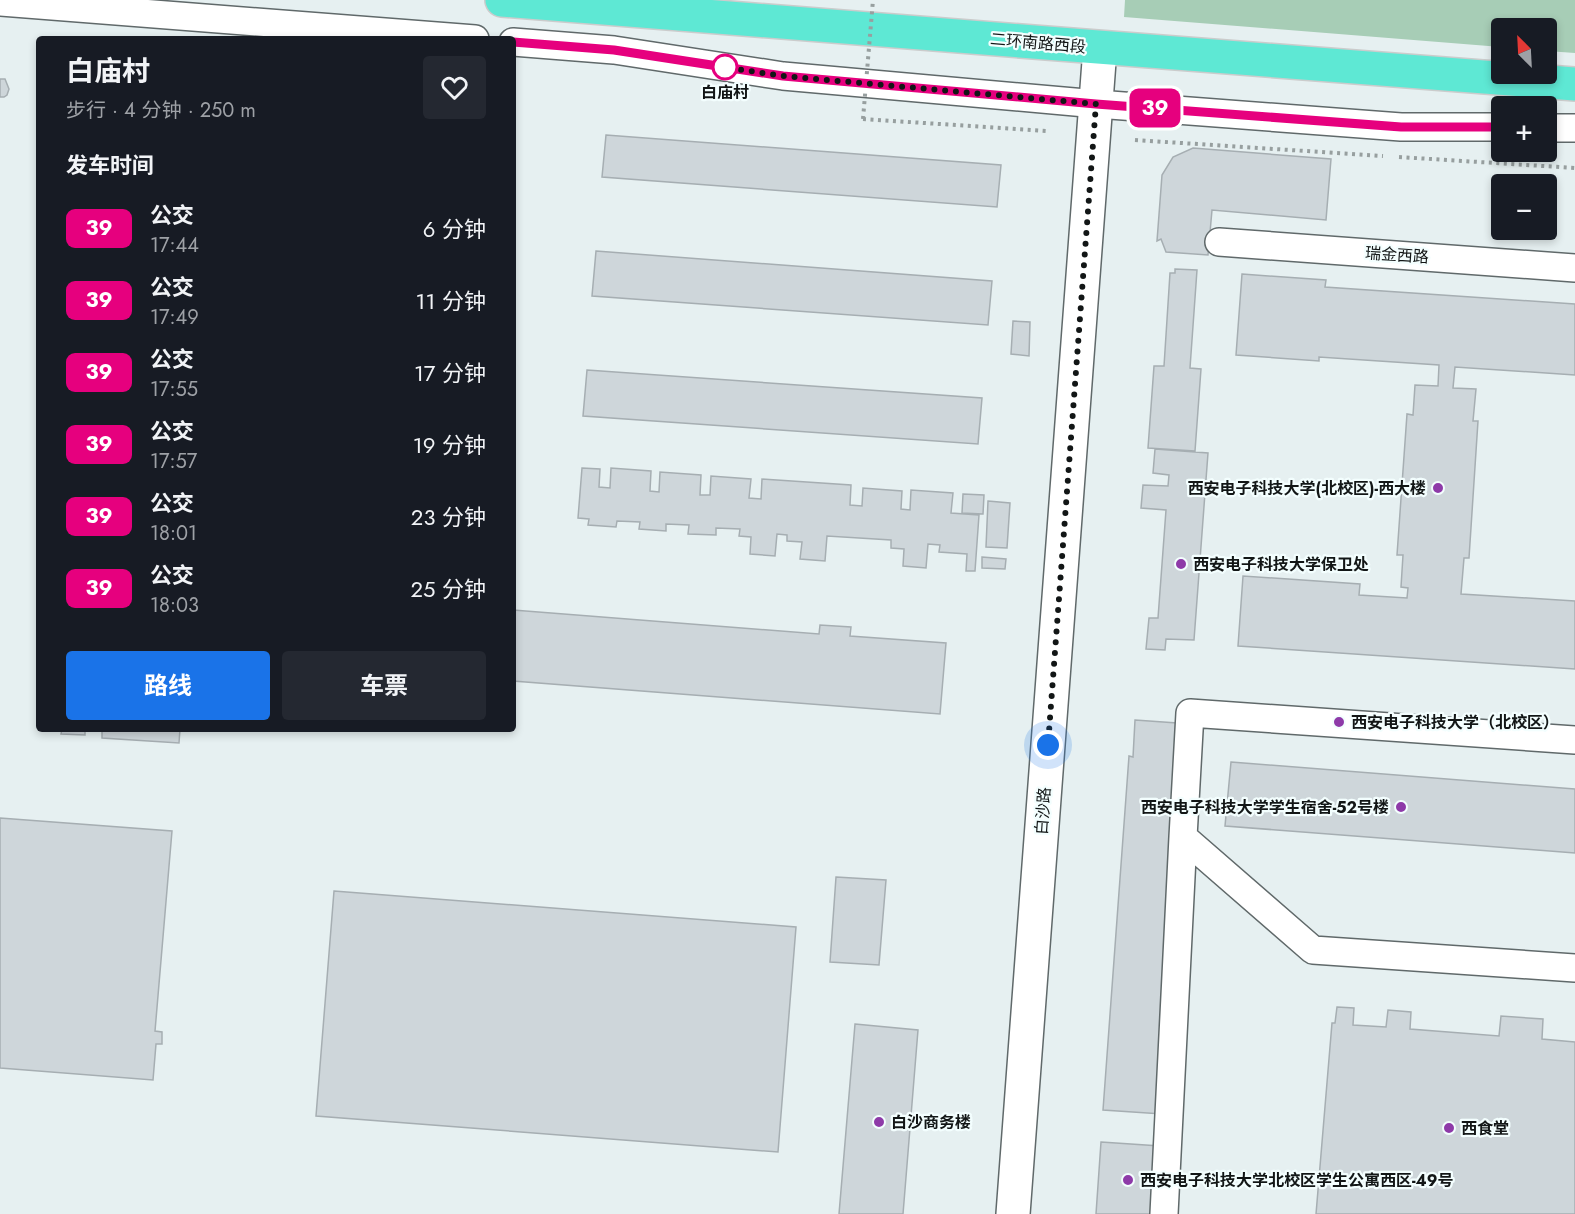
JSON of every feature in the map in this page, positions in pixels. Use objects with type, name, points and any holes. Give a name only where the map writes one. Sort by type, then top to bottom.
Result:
[{"type":"highway","name":"二环南路西段","points":[[502,0],[1575,84]]},
{"type":"street","points":[[0,2],[436,36]]},
{"type":"street","points":[[516,42],[614,50],[783,76],[1096,104],[1401,127],[1491,127]]},
{"type":"street","name":"白沙路","points":[[1013,1214],[1100,48]]},
{"type":"street","points":[[1557,128],[1575,128]]},
{"type":"street","name":"瑞金西路","points":[[1219,242],[1575,268]]},
{"type":"street","points":[[1164,1214],[1190,713],[1575,740]]},
{"type":"street","points":[[1183,837],[1313,950],[1575,968]]},
{"type":"path","points":[[873,0],[863,119],[1047,131]]},
{"type":"path","points":[[1135,140],[1385,156]]},
{"type":"path","points":[[1397,156],[1575,168]]},
{"type":"green space","points":[[1125,0],[1575,0],[1575,53],[1557,52],[1557,18],[1491,18],[1491,46],[1124,17]]},
{"type":"building","points":[[0,79],[5,79],[9,89],[4,97],[0,97]]},
{"type":"building","points":[[606,135],[1001,165],[997,207],[602,177]]},
{"type":"building","points":[[1193,148],[1331,159],[1326,220],[1212,210],[1208,255],[1166,252],[1161,239],[1157,241],[1162,175],[1173,157]]},
{"type":"building","points":[[596,251],[992,281],[988,325],[592,296]]},
{"type":"building","points":[[1175,269],[1197,270],[1190,368],[1201,369],[1195,451],[1148,448],[1154,366],[1164,366],[1170,273],[1175,273]]},
{"type":"building","name":"西安电子科技大学(北校区)-西大楼","points":[[1242,274],[1326,280],[1325,287],[1575,304],[1575,375],[1455,367],[1453,388],[1476,389],[1473,421],[1478,421],[1469,558],[1464,558],[1461,594],[1575,601],[1575,669],[1238,646],[1243,576],[1360,584],[1359,595],[1407,598],[1408,588],[1401,587],[1403,555],[1397,555],[1407,414],[1413,415],[1415,385],[1438,386],[1439,365],[1319,357],[1319,361],[1236,355]]},
{"type":"building","points":[[1013,321],[1030,322],[1029,356],[1011,354]]},
{"type":"building","points":[[587,370],[982,398],[978,444],[583,416]]},
{"type":"building","name":"西安电子科技大学保卫处","points":[[1155,449],[1208,453],[1194,640],[1166,639],[1165,650],[1146,649],[1149,618],[1158,618],[1166,510],[1141,508],[1143,485],[1168,486],[1169,475],[1153,473]]},
{"type":"building","points":[[582,468],[600,469],[599,487],[610,488],[611,468],[651,471],[650,491],[659,492],[660,472],[701,475],[700,495],[710,495],[711,476],[751,479],[749,498],[761,499],[762,479],[851,485],[850,505],[862,506],[863,488],[902,491],[901,509],[910,510],[911,490],[953,493],[951,513],[979,515],[975,571],[966,571],[967,554],[939,552],[940,545],[928,544],[926,568],[903,566],[904,549],[891,548],[891,540],[827,536],[825,561],[800,559],[802,542],[787,541],[787,535],[777,534],[775,556],[750,554],[751,537],[739,536],[740,529],[716,528],[716,535],[688,534],[689,525],[666,524],[666,531],[639,529],[640,522],[617,521],[616,527],[588,525],[589,519],[578,518]]},
{"type":"building","points":[[963,494],[984,495],[983,514],[962,513]]},
{"type":"building","points":[[988,501],[1010,503],[1007,548],[986,547]]},
{"type":"building","points":[[982,557],[1006,559],[1005,569],[982,568]]},
{"type":"building","points":[[516,610],[819,634],[820,625],[851,627],[850,636],[946,643],[940,714],[516,681]]},
{"type":"building","points":[[1135,720],[1191,724],[1162,1114],[1103,1110],[1129,756],[1133,757]]},
{"type":"building","points":[[61,732],[85,732],[85,735],[61,734]]},
{"type":"building","points":[[102,732],[180,732],[179,743],[102,738]]},
{"type":"building","name":"西安电子科技大学学生宿舍-52号楼","points":[[1231,762],[1575,789],[1575,853],[1225,826]]},
{"type":"building","points":[[0,818],[172,831],[155,1031],[162,1032],[162,1044],[156,1044],[153,1080],[0,1068]]},
{"type":"building","points":[[836,877],[886,880],[879,965],[830,962]]},
{"type":"building","points":[[334,891],[796,927],[778,1152],[316,1116]]},
{"type":"building","name":"西食堂","points":[[1337,1007],[1354,1008],[1353,1025],[1386,1027],[1388,1010],[1411,1012],[1410,1029],[1499,1036],[1501,1016],[1543,1019],[1542,1039],[1575,1042],[1575,1214],[1316,1214],[1332,1023],[1335,1023]]},
{"type":"building","name":"白沙商务楼","points":[[855,1024],[918,1030],[903,1214],[839,1214]]},
{"type":"building","name":"西安电子科技大学北校区学生公寓西区-49号","points":[[1101,1142],[1160,1146],[1155,1214],[1096,1214]]},
{"type":"bus line","name":"39","points":[[516,42],[614,50],[783,76],[1096,104],[1401,127],[1491,127]]},
{"type":"place","name":"白庙村","points":[[725,67]]},
{"type":"place","name":"西安电子科技大学(北校区)-西大楼","points":[[1438,488]]},
{"type":"place","name":"西安电子科技大学保卫处","points":[[1181,564]]},
{"type":"place","name":"西安电子科技大学（北校区）","points":[[1339,722]]},
{"type":"place","name":"西安电子科技大学学生宿舍-52号楼","points":[[1401,807]]},
{"type":"place","name":"白沙商务楼","points":[[879,1122]]},
{"type":"place","name":"西食堂","points":[[1449,1128]]},
{"type":"place","name":"西安电子科技大学北校区学生公寓西区-49号","points":[[1128,1180]]},
{"type":"route","points":[[725,67],[717,66],[783,76],[1096,104],[1048,745]]}]
